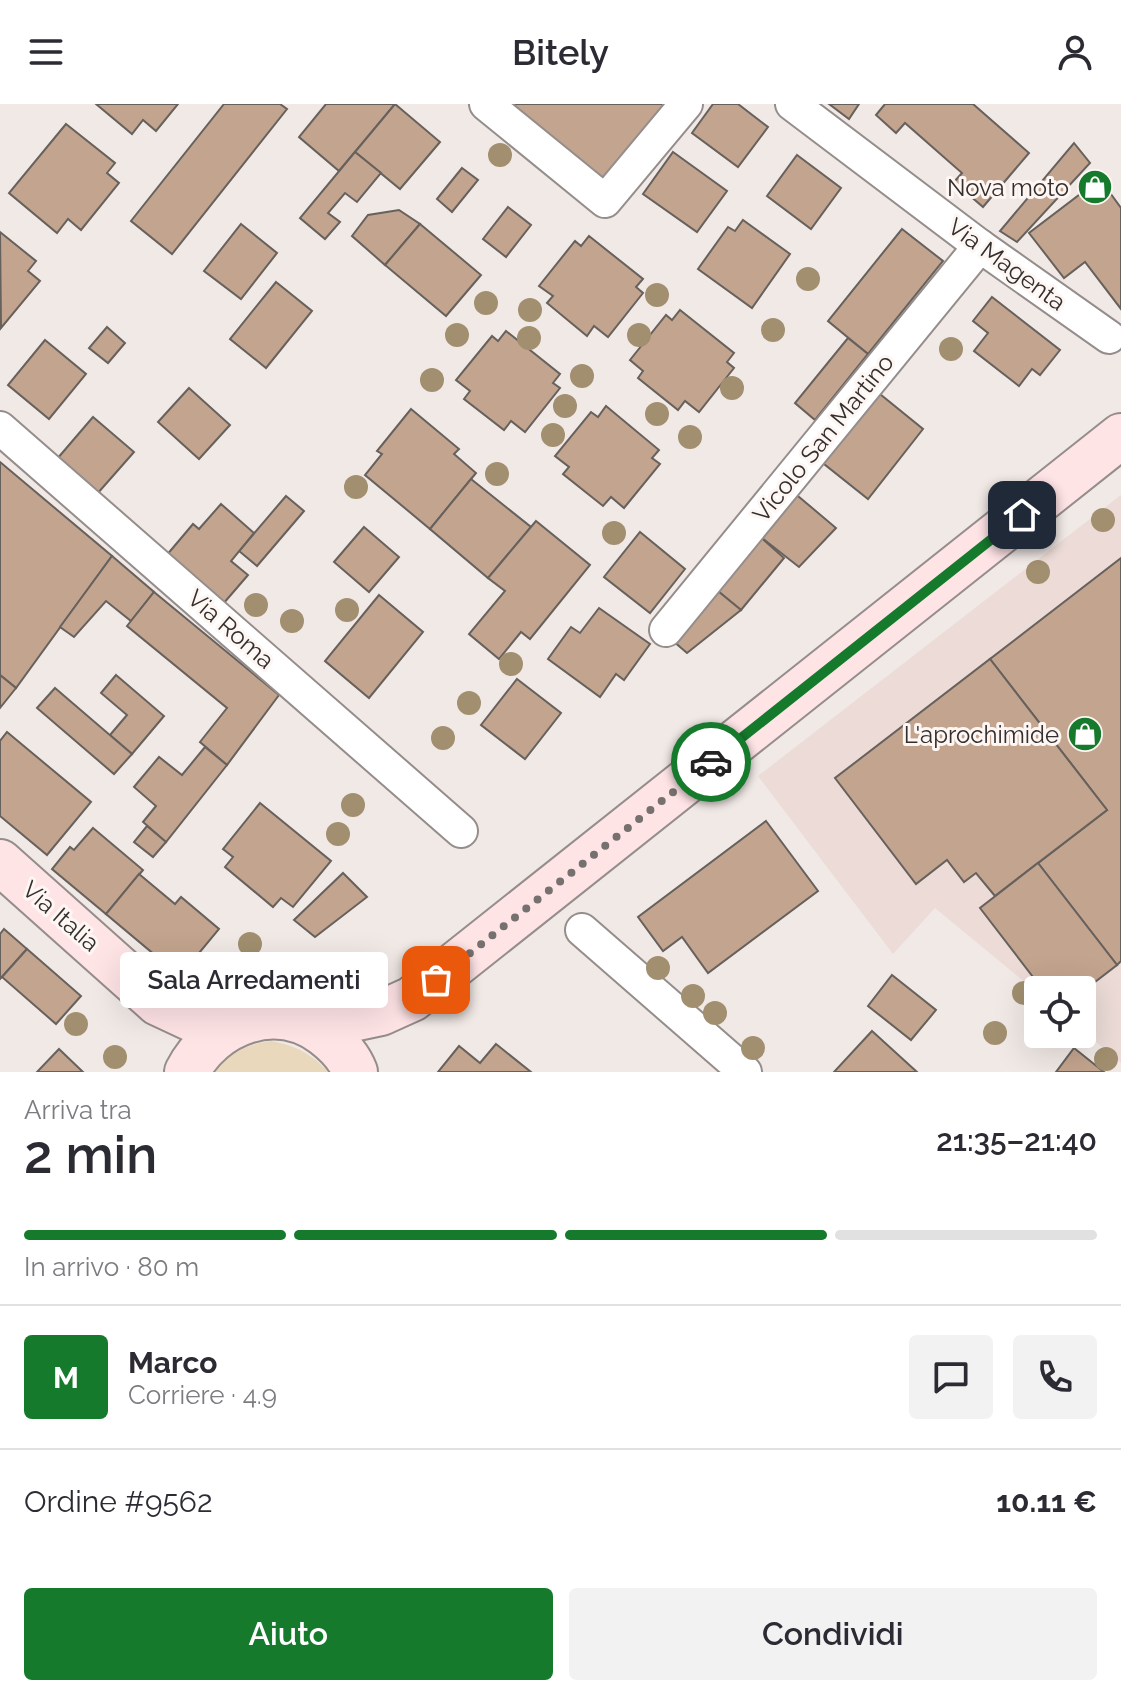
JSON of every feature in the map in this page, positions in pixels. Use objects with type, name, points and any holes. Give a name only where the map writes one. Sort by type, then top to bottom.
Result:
[{"type":"main road","points":[[315,1027],[381,1013],[412,999],[1121,436]]},
{"type":"main road","name":"Via Italia","points":[[6,879],[158,1003],[196,1021],[225,1029]]},
{"type":"main road","points":[[371,1072],[412,999]]},
{"type":"main road","name":"Via Italia","points":[[158,1003],[173,1028],[187,1072]]},
{"type":"main road","name":"Via Italia","points":[[187,1072],[203,1048],[225,1029],[244,1020],[271,1016],[293,1018],[315,1027],[337,1043],[355,1072]]},
{"type":"street","points":[[486,104],[605,201],[686,104]]},
{"type":"street","name":"Via Magenta","points":[[792,104],[980,246],[1109,337]]},
{"type":"street","name":"Vicolo San Martino","points":[[666,630],[980,246]]},
{"type":"street","name":"Via Roma","points":[[0,428],[461,831]]},
{"type":"street","points":[[582,930],[745,1072]]},
{"type":"shaded area","points":[[1121,495],[1121,1063],[1096,1042],[1096,976],[1024,976],[1024,981],[935,908],[893,954],[758,776]]},
{"type":"shaded area","points":[[271,1041],[302,1051],[328,1072],[212,1072],[238,1051]]},
{"type":"building","points":[[96,104],[178,104],[156,131],[143,120],[132,134]]},
{"type":"building","points":[[224,104],[280,104],[287,109],[172,254],[131,221]]},
{"type":"building","points":[[326,104],[395,104],[339,171],[299,137]]},
{"type":"building","points":[[395,104],[440,142],[400,189],[355,152]]},
{"type":"building","points":[[507,104],[666,104],[604,182]]},
{"type":"building","points":[[713,104],[738,104],[768,127],[738,167],[692,133]]},
{"type":"building","points":[[829,104],[859,104],[849,119]]},
{"type":"building","points":[[885,104],[973,104],[1029,153],[983,207],[954,182],[962,173],[905,123],[896,133],[876,115]]},
{"type":"building","points":[[66,124],[115,163],[107,173],[119,183],[81,230],[68,219],[57,233],[9,193]]},
{"type":"building","points":[[1074,143],[1090,163],[1017,242],[1000,231]]},
{"type":"building","points":[[355,152],[381,173],[357,202],[345,193],[328,213],[340,222],[325,239],[300,218]]},
{"type":"building","points":[[673,152],[727,191],[697,232],[643,194]]},
{"type":"building","points":[[797,155],[841,188],[811,229],[767,196]]},
{"type":"building","points":[[462,168],[478,180],[452,212],[437,199]]},
{"type":"building","points":[[1100,179],[1121,208],[1121,309],[1085,262],[1064,278],[1029,233]]},
{"type":"building","points":[[508,207],[531,225],[506,257],[483,239]]},
{"type":"building","points":[[399,210],[420,224],[385,265],[352,236],[368,215]]},
{"type":"building","points":[[743,220],[790,254],[752,308],[698,269],[728,227],[735,231]]},
{"type":"building","points":[[241,224],[277,253],[241,299],[204,271]]},
{"type":"building","points":[[420,224],[481,275],[446,316],[385,265]]},
{"type":"building","points":[[902,229],[943,261],[868,354],[828,321]]},
{"type":"building","points":[[0,232],[36,261],[28,271],[40,281],[1,328]]},
{"type":"building","points":[[589,236],[643,279],[636,287],[643,293],[608,337],[594,326],[587,336],[547,303],[553,296],[539,286],[575,241],[581,246]]},
{"type":"building","points":[[276,282],[312,311],[266,368],[230,339]]},
{"type":"building","points":[[992,297],[1060,350],[1040,375],[1032,369],[1019,386],[974,351],[988,333],[973,321]]},
{"type":"building","points":[[680,310],[734,353],[727,362],[734,368],[699,412],[685,401],[678,410],[638,378],[643,371],[630,360],[666,315],[672,320]]},
{"type":"building","points":[[107,327],[125,343],[108,363],[89,348]]},
{"type":"building","points":[[506,331],[560,374],[553,383],[560,388],[525,432],[511,421],[504,430],[464,399],[470,391],[456,380],[492,336],[498,341]]},
{"type":"building","points":[[848,338],[868,354],[815,420],[795,403]]},
{"type":"building","points":[[45,340],[86,374],[49,419],[8,385]]},
{"type":"building","points":[[189,388],[230,425],[199,459],[158,422]]},
{"type":"building","points":[[875,390],[923,429],[868,499],[819,460]]},
{"type":"building","points":[[606,406],[659,450],[652,458],[660,464],[624,508],[611,497],[603,506],[563,474],[569,467],[555,456],[591,412],[598,417]]},
{"type":"building","points":[[411,409],[459,449],[454,454],[476,473],[430,529],[365,475],[382,454],[377,451]]},
{"type":"building","points":[[93,417],[134,452],[97,494],[57,459]]},
{"type":"building","points":[[0,462],[112,556],[16,688],[0,675]]},
{"type":"building","points":[[471,479],[531,527],[488,578],[430,529]]},
{"type":"building","points":[[792,491],[836,528],[799,567],[757,534]]},
{"type":"building","points":[[286,496],[304,511],[257,566],[239,551]]},
{"type":"building","points":[[221,504],[254,533],[231,561],[248,575],[223,604],[166,556],[193,524],[199,529]]},
{"type":"building","points":[[536,521],[590,565],[530,639],[521,632],[499,659],[469,634],[505,591],[488,578]]},
{"type":"building","points":[[364,527],[399,557],[369,592],[334,562]]},
{"type":"building","points":[[640,532],[685,569],[650,613],[604,577]]},
{"type":"building","points":[[757,534],[784,558],[741,610],[713,587]]},
{"type":"building","points":[[112,556],[154,592],[131,621],[106,601],[74,637],[60,627]]},
{"type":"building","name":"L'aprochimide","points":[[1121,558],[1121,961],[1117,965],[1038,863],[1107,810],[990,659]]},
{"type":"building","points":[[713,587],[741,610],[687,653],[672,640]]},
{"type":"building","points":[[154,592],[279,695],[227,765],[200,742],[227,708],[127,626]]},
{"type":"building","points":[[379,595],[423,632],[369,698],[325,661]]},
{"type":"building","points":[[599,608],[650,644],[624,680],[616,674],[600,697],[548,659],[571,627],[580,633]]},
{"type":"building","points":[[990,659],[1107,810],[995,896],[976,873],[964,882],[947,860],[916,884],[835,778]]},
{"type":"building","points":[[0,675],[16,688],[0,708]]},
{"type":"building","points":[[116,675],[164,716],[132,754],[110,735],[127,715],[101,693]]},
{"type":"building","points":[[517,679],[561,713],[525,759],[481,725]]},
{"type":"building","points":[[55,688],[132,754],[114,774],[37,708]]},
{"type":"building","points":[[7,732],[91,802],[47,855],[0,816],[0,741]]},
{"type":"building","points":[[205,747],[227,765],[166,842],[143,822],[156,806],[134,787],[159,757],[182,775]]},
{"type":"building","points":[[260,803],[331,861],[293,907],[281,898],[273,907],[225,867],[233,857],[223,849]]},
{"type":"building","points":[[766,821],[818,891],[708,973],[682,937],[663,951],[638,917]]},
{"type":"building","points":[[147,826],[166,842],[153,857],[134,842]]},
{"type":"building","points":[[93,828],[143,870],[106,914],[52,869],[70,847],[74,850]]},
{"type":"building","points":[[1038,863],[1117,965],[1096,981],[1096,976],[1032,976],[980,908]]},
{"type":"building","points":[[343,873],[367,897],[315,937],[294,920]]},
{"type":"building","points":[[139,874],[175,904],[181,897],[219,929],[180,976],[106,914]]},
{"type":"building","points":[[4,929],[27,949],[0,979],[0,934]]},
{"type":"building","points":[[27,949],[81,996],[56,1024],[2,977]]},
{"type":"building","points":[[892,975],[936,1010],[911,1040],[868,1006]]},
{"type":"building","points":[[872,1031],[917,1072],[834,1072]]},
{"type":"building","points":[[496,1044],[531,1072],[438,1072],[459,1046],[480,1063]]},
{"type":"building","points":[[1074,1048],[1104,1072],[1056,1072]]},
{"type":"building","points":[[59,1049],[83,1072],[37,1072]]},
{"type":"way so far","points":[[436,980],[711,762]]},
{"type":"place","name":"Nova moto","points":[[1095,187]]},
{"type":"place","name":"L'aprochimide","points":[[1085,734]]},
{"type":"place","name":"Sala Arredamenti","points":[[436,980]]},
{"type":"route","points":[[711,762],[1022,515]]}]
